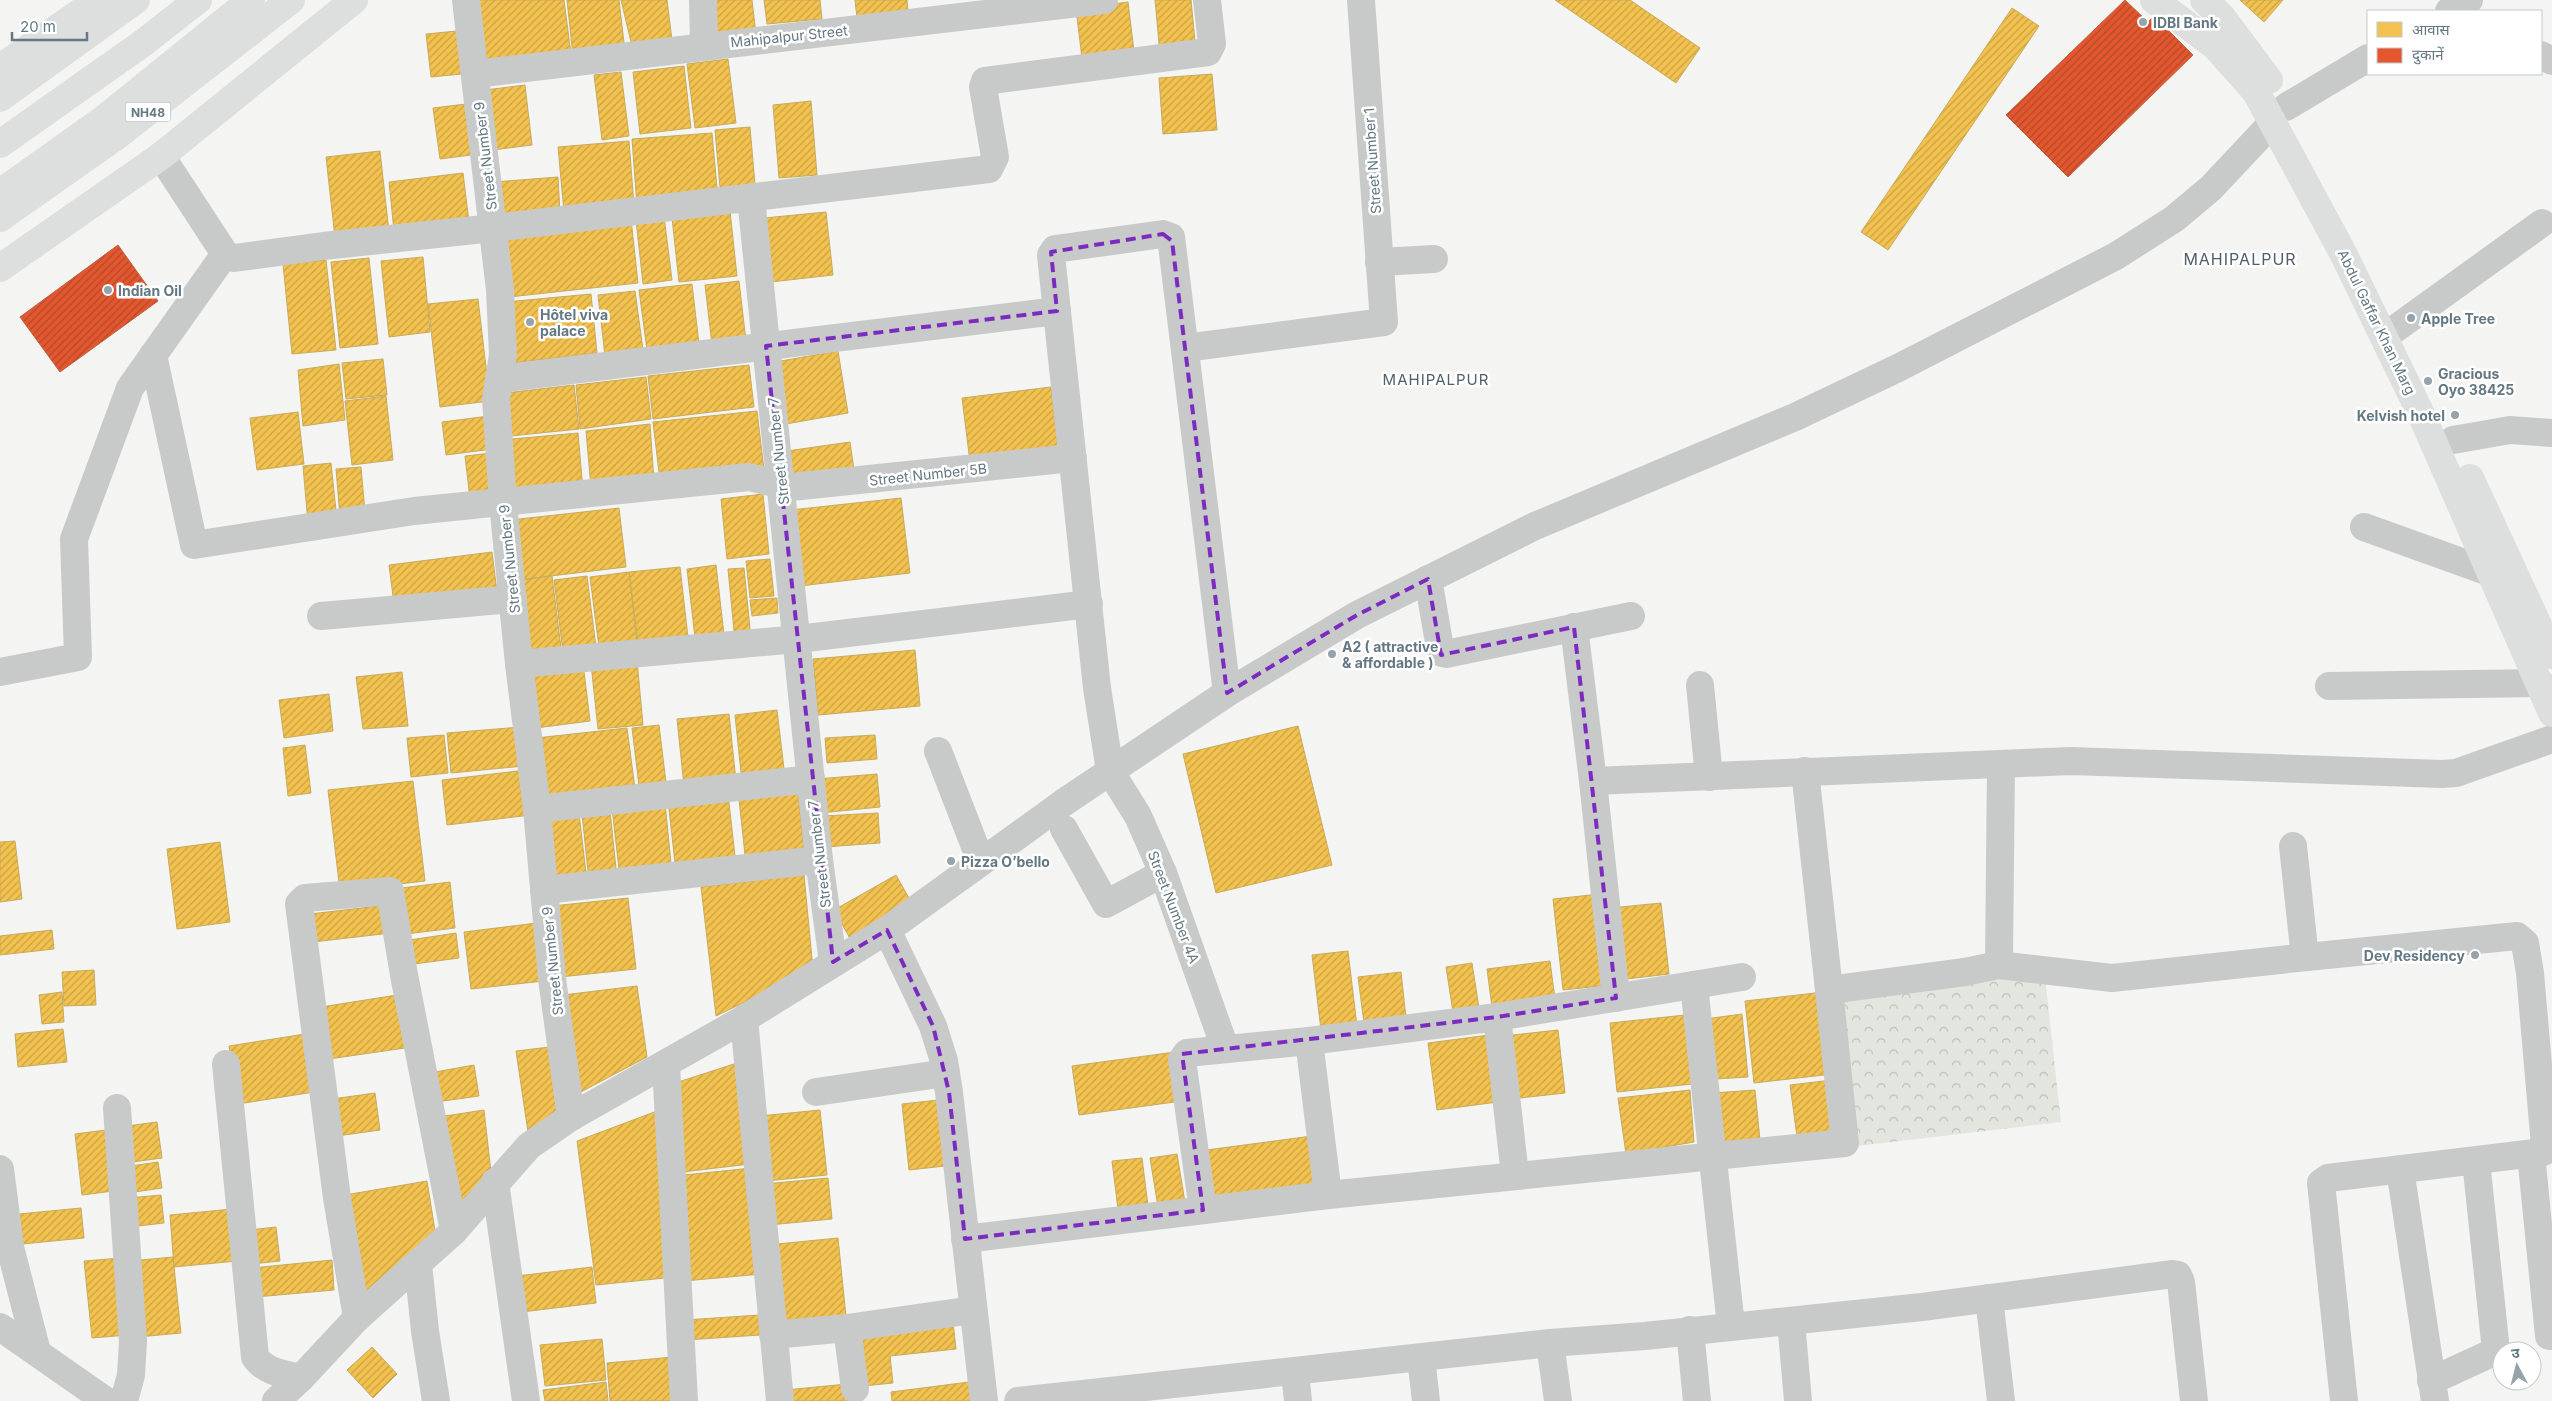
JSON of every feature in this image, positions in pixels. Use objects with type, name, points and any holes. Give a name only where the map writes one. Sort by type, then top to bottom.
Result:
[{"type":"main road","points":[[0,68],[98,0]]},
{"type":"main road","points":[[0,98],[136,0]]},
{"type":"main road","points":[[0,144],[143,43],[198,0]]},
{"type":"main road","points":[[0,193],[104,120],[251,0]]},
{"type":"main road","name":"NH48","points":[[0,218],[118,135],[291,0]]},
{"type":"main road","points":[[0,268],[161,156],[354,0]]},
{"type":"main road","name":"Abdul Gaffar Khan Marg","points":[[2154,0],[2196,30],[2234,64],[2256,92],[2279,114],[2421,414],[2552,713]]},
{"type":"main road","name":"Abdul Gaffar Khan Marg","points":[[2204,0],[2222,17],[2279,114],[2395,329],[2452,440],[2552,654]]},
{"type":"street","name":"Street Number 9","points":[[466,0],[494,228],[503,326],[502,355],[498,379],[497,420],[519,664],[537,809],[552,979],[571,1117]]},
{"type":"street","points":[[703,0],[704,45]]},
{"type":"street","name":"Mahipalpur Street","points":[[475,74],[704,45],[1104,0]]},
{"type":"street","points":[[161,156],[225,254],[234,258],[989,169],[994,157],[983,87],[985,81],[1208,52],[1212,44],[1207,0]]},
{"type":"street","name":"Street Number 1","points":[[1185,348],[1384,322],[1361,0]]},
{"type":"street","points":[[276,1401],[301,1378],[357,1318],[454,1231],[528,1146],[571,1117],[666,1065],[744,1019],[887,930],[1110,771],[1226,694],[1357,615],[1535,526],[1795,417],[1898,368],[2116,256],[2174,219],[2211,188],[2279,114],[2367,59]]},
{"type":"street","name":"Street Number 7","points":[[751,198],[798,639],[819,860],[833,962]]},
{"type":"street","points":[[2395,329],[2542,222]]},
{"type":"street","points":[[1110,771],[1098,688],[1051,252],[1060,248],[1166,234],[1172,241],[1226,694]]},
{"type":"street","points":[[0,672],[78,657],[74,539],[130,388],[225,254]]},
{"type":"street","points":[[1379,262],[1434,259]]},
{"type":"street","points":[[498,379],[1057,311]]},
{"type":"street","points":[[153,355],[194,545],[414,511],[754,477],[782,487]]},
{"type":"street","points":[[2452,440],[2510,430],[2552,433]]},
{"type":"street","name":"Street Number 5B","points":[[782,487],[1073,458]]},
{"type":"street","points":[[2364,527],[2492,573]]},
{"type":"street","points":[[1428,580],[1442,653],[1631,616]]},
{"type":"street","points":[[321,616],[513,599]]},
{"type":"street","points":[[519,664],[798,639],[1089,604]]},
{"type":"street","points":[[1574,627],[1593,781],[1616,998]]},
{"type":"street","points":[[2329,686],[2540,683]]},
{"type":"street","points":[[1700,685],[1710,777]]},
{"type":"street","points":[[1593,781],[2071,761],[2442,774],[2456,773],[2552,739]]},
{"type":"street","points":[[938,751],[981,862]]},
{"type":"street","points":[[1998,965],[2001,764]]},
{"type":"street","name":"Street Number 4A","points":[[1110,771],[1138,816],[1163,873],[1225,1048]]},
{"type":"street","points":[[965,1239],[1328,1195],[1845,1142],[1805,771]]},
{"type":"street","points":[[537,809],[811,778]]},
{"type":"street","points":[[1064,829],[1106,904],[1163,873]]},
{"type":"street","points":[[2292,846],[2304,949],[2307,957]]},
{"type":"street","points":[[544,890],[819,860]]},
{"type":"street","points":[[357,1318],[337,1198],[300,913],[299,904],[304,898],[390,891],[404,975],[454,1231]]},
{"type":"street","points":[[887,930],[933,1026],[946,1073],[984,1401]]},
{"type":"street","points":[[1829,990],[1966,972],[1998,965],[2112,978],[2517,936],[2525,943],[2541,967],[2545,1146],[2543,1152],[2328,1178],[2321,1183],[2344,1401]]},
{"type":"street","points":[[1203,1210],[1183,1057],[1187,1053],[1309,1041],[1497,1017],[1742,976]]},
{"type":"street","points":[[1694,984],[1732,1326]]},
{"type":"street","points":[[1497,1017],[1515,1175]]},
{"type":"street","points":[[744,1019],[780,1401]]},
{"type":"street","points":[[1309,1041],[1328,1195]]},
{"type":"street","points":[[226,1064],[255,1357],[260,1364],[268,1369],[301,1378]]},
{"type":"street","points":[[666,1065],[684,1401]]},
{"type":"street","points":[[816,1092],[946,1073]]},
{"type":"street","points":[[117,1108],[133,1341],[131,1375],[124,1401]]},
{"type":"street","points":[[2531,1154],[2549,1336]]},
{"type":"street","points":[[2400,1169],[2433,1391],[2496,1351],[2476,1161]]},
{"type":"street","points":[[0,1170],[10,1247],[37,1352]]},
{"type":"street","points":[[495,1182],[526,1401]]},
{"type":"street","points":[[418,1264],[425,1330],[436,1401]]},
{"type":"street","points":[[1018,1401],[1550,1343],[1790,1321],[1989,1298],[2167,1274],[2178,1275],[2181,1282],[2194,1401]]},
{"type":"street","points":[[1989,1298],[2001,1401]]},
{"type":"street","points":[[773,1335],[847,1328],[973,1310]]},
{"type":"street","points":[[1790,1321],[1798,1401]]},
{"type":"street","points":[[0,1327],[106,1401]]},
{"type":"street","points":[[847,1328],[855,1389]]},
{"type":"street","points":[[1690,1330],[1697,1401]]},
{"type":"street","points":[[1550,1343],[1558,1401]]},
{"type":"street","points":[[1421,1358],[1426,1401]]},
{"type":"street","points":[[1295,1372],[1298,1401]]},
{"type":"highlighted area","points":[[1163,234],[1172,241],[1227,693],[1357,615],[1428,579],[1441,655],[1574,627],[1616,998],[1497,1017],[1182,1054],[1203,1210],[965,1239],[949,1092],[933,1026],[887,930],[833,962],[766,346],[1057,311],[1051,252]]},
{"type":"green space","points":[[2044,967],[2061,1122],[1849,1147],[1829,990]]},
{"type":"building: आवास","points":[[475,0],[564,0],[571,54],[482,67]]},
{"type":"building: आवास","points":[[567,0],[619,0],[625,51],[573,56]]},
{"type":"building: आवास","points":[[621,0],[667,0],[672,40],[631,42]]},
{"type":"building: आवास","points":[[708,0],[752,0],[756,34],[713,40]]},
{"type":"building: आवास","points":[[764,0],[820,0],[822,19],[767,24]]},
{"type":"building: आवास","points":[[855,0],[907,0],[908,11],[857,18]]},
{"type":"building: आवास","points":[[1155,0],[1191,0],[1196,51],[1160,54]]},
{"type":"building: आवास","points":[[1555,0],[1630,0],[1700,48],[1676,83]]},
{"type":"building: आवास","points":[[2240,0],[2283,0],[2264,22]]},
{"type":"building: आवास","points":[[1128,2],[1134,51],[1082,58],[1076,9]]},
{"type":"building: आवास","points":[[2012,8],[2039,26],[1888,250],[1861,232]]},
{"type":"building: आवास","points":[[457,31],[461,74],[431,77],[426,34]]},
{"type":"building: आवास","points":[[728,59],[736,123],[695,128],[687,64]]},
{"type":"building: आवास","points":[[684,66],[691,128],[640,134],[633,72]]},
{"type":"building: आवास","points":[[621,72],[629,136],[602,140],[594,75]]},
{"type":"building: आवास","points":[[1212,74],[1217,130],[1163,134],[1159,78]]},
{"type":"building: आवास","points":[[525,85],[532,145],[493,150],[485,90]]},
{"type":"building: आवास","points":[[811,101],[817,175],[779,178],[773,105]]},
{"type":"building: आवास","points":[[466,104],[471,155],[440,159],[433,108]]},
{"type":"building: आवास","points":[[750,127],[756,196],[721,199],[715,130]]},
{"type":"building: आवास","points":[[712,133],[718,199],[637,206],[632,139]]},
{"type":"building: आवास","points":[[629,141],[634,206],[564,212],[558,147]]},
{"type":"building: आवास","points":[[380,151],[389,232],[335,238],[326,157]]},
{"type":"building: आवास","points":[[463,173],[469,222],[394,231],[389,182]]},
{"type":"building: आवास","points":[[558,177],[560,213],[498,217],[494,182]]},
{"type":"building: आवास","points":[[730,211],[737,276],[679,282],[672,218]]},
{"type":"building: आवास","points":[[826,212],[833,275],[771,282],[764,218]]},
{"type":"building: आवास","points":[[664,216],[672,280],[643,284],[636,220]]},
{"type":"building: आवास","points":[[631,219],[638,283],[509,297],[502,233]]},
{"type":"building: आवास","points":[[423,257],[430,332],[389,337],[381,261]]},
{"type":"building: आवास","points":[[369,258],[378,344],[340,348],[331,262]]},
{"type":"building: आवास","points":[[326,260],[336,350],[292,354],[283,264]]},
{"type":"building: आवास","points":[[739,281],[746,341],[712,345],[705,285]]},
{"type":"building: आवास","points":[[692,284],[699,344],[647,350],[639,290]]},
{"type":"building: आवास","points":[[635,291],[643,350],[605,356],[598,295]]},
{"type":"building: आवास","points":[[591,294],[597,353],[513,363],[506,302]]},
{"type":"building: आवास","points":[[478,299],[490,401],[440,407],[428,304]]},
{"type":"building: आवास","points":[[838,351],[848,413],[786,424],[775,362]]},
{"type":"building: आवास","points":[[383,359],[387,395],[346,399],[342,363]]},
{"type":"building: आवास","points":[[339,364],[345,420],[303,426],[298,370]]},
{"type":"building: आवास","points":[[749,365],[754,407],[653,419],[648,376]]},
{"type":"building: आवास","points":[[646,377],[651,419],[580,429],[576,385]]},
{"type":"building: आवास","points":[[574,385],[579,429],[501,437],[497,394]]},
{"type":"building: आवास","points":[[1051,387],[1059,452],[970,462],[962,398]]},
{"type":"building: आवास","points":[[386,396],[393,460],[352,465],[345,401]]},
{"type":"building: आवास","points":[[757,411],[764,470],[660,481],[653,422]]},
{"type":"building: आवास","points":[[298,412],[304,464],[257,470],[250,418]]},
{"type":"building: आवास","points":[[489,416],[493,449],[446,455],[442,422]]},
{"type":"building: आवास","points":[[650,424],[654,481],[591,487],[586,431]]},
{"type":"building: आवास","points":[[578,433],[583,490],[507,498],[501,440]]},
{"type":"building: आवास","points":[[850,442],[854,470],[790,479],[787,451]]},
{"type":"building: आवास","points":[[492,453],[494,496],[470,499],[465,456]]},
{"type":"building: आवास","points":[[331,463],[337,520],[308,523],[303,466]]},
{"type":"building: आवास","points":[[361,467],[365,512],[340,517],[336,469]]},
{"type":"building: आवास","points":[[763,494],[769,554],[727,559],[721,499]]},
{"type":"building: आवास","points":[[901,498],[910,573],[800,586],[791,510]]},
{"type":"building: आवास","points":[[619,508],[626,567],[517,580],[510,520]]},
{"type":"building: आवास","points":[[492,552],[497,592],[394,604],[389,565]]},
{"type":"building: आवास","points":[[770,559],[774,596],[750,598],[746,561]]},
{"type":"building: आवास","points":[[716,565],[725,643],[696,646],[687,569]]},
{"type":"building: आवास","points":[[680,567],[689,646],[639,651],[629,572]]},
{"type":"building: आवास","points":[[744,568],[751,639],[735,641],[728,569]]},
{"type":"building: आवास","points":[[629,572],[638,651],[600,655],[590,577]]},
{"type":"building: आवास","points":[[552,576],[562,656],[524,661],[514,581]]},
{"type":"building: आवास","points":[[587,576],[597,655],[564,660],[554,580]]},
{"type":"building: आवास","points":[[777,598],[778,613],[752,616],[750,600]]},
{"type":"building: आवास","points":[[915,650],[920,706],[818,715],[813,659]]},
{"type":"building: आवास","points":[[637,660],[643,725],[598,729],[591,664]]},
{"type":"building: आवास","points":[[583,663],[590,721],[536,728],[528,670]]},
{"type":"building: आवास","points":[[402,672],[408,726],[363,729],[356,677]]},
{"type":"building: आवास","points":[[329,694],[333,731],[284,738],[279,700]]},
{"type":"building: आवास","points":[[777,710],[785,777],[742,782],[735,715]]},
{"type":"building: आवास","points":[[729,714],[736,781],[684,786],[677,719]]},
{"type":"building: आवास","points":[[659,725],[667,791],[640,794],[632,728]]},
{"type":"building: आवास","points":[[1298,726],[1332,865],[1216,893],[1183,754]]},
{"type":"building: आवास","points":[[521,727],[524,766],[451,773],[447,733]]},
{"type":"building: आवास","points":[[627,728],[636,796],[544,807],[536,738]]},
{"type":"building: आवास","points":[[444,735],[448,773],[411,777],[407,738]]},
{"type":"building: आवास","points":[[875,735],[877,759],[827,763],[825,738]]},
{"type":"building: आवास","points":[[305,745],[311,793],[288,796],[283,748]]},
{"type":"building: आवास","points":[[526,770],[531,815],[447,825],[442,780]]},
{"type":"building: आवास","points":[[877,774],[880,807],[820,813],[817,779]]},
{"type":"building: आवास","points":[[413,781],[425,881],[340,891],[328,790]]},
{"type":"building: आवास","points":[[797,784],[805,858],[746,864],[738,790]]},
{"type":"building: आवास","points":[[728,794],[736,865],[676,872],[668,800]]},
{"type":"building: आवास","points":[[665,803],[672,873],[620,878],[612,808]]},
{"type":"building: आवास","points":[[610,811],[617,878],[589,881],[582,814]]},
{"type":"building: आवास","points":[[878,813],[880,843],[825,847],[823,816]]},
{"type":"building: आवास","points":[[579,814],[587,881],[551,884],[544,818]]},
{"type":"building: आवास","points":[[15,841],[22,899],[0,902],[0,842]]},
{"type":"building: आवास","points":[[220,842],[230,922],[177,929],[167,849]]},
{"type":"building: आवास","points":[[804,875],[813,969],[716,1016],[701,887]]},
{"type":"building: आवास","points":[[896,875],[914,907],[852,942],[834,910]]},
{"type":"building: आवास","points":[[450,882],[455,928],[398,935],[393,889]]},
{"type":"building: आवास","points":[[1600,894],[1610,985],[1563,990],[1553,899]]},
{"type":"building: आवास","points":[[628,898],[636,969],[560,977],[552,906]]},
{"type":"building: आवास","points":[[1661,903],[1669,974],[1618,980],[1610,908]]},
{"type":"building: आवास","points":[[387,905],[391,933],[313,942],[310,914]]},
{"type":"building: आवास","points":[[537,923],[544,981],[471,989],[464,932]]},
{"type":"building: आवास","points":[[52,930],[54,949],[0,955],[0,936]]},
{"type":"building: आवास","points":[[456,933],[459,958],[407,965],[403,941]]},
{"type":"building: आवास","points":[[1348,951],[1357,1026],[1321,1030],[1312,955]]},
{"type":"building: आवास","points":[[1550,961],[1555,999],[1492,1007],[1487,969]]},
{"type":"building: आवास","points":[[1472,963],[1479,1008],[1453,1012],[1446,967]]},
{"type":"building: आवास","points":[[94,970],[96,1005],[64,1006],[62,972]]},
{"type":"building: आवास","points":[[1401,972],[1406,1018],[1364,1023],[1358,977]]},
{"type":"building: आवास","points":[[637,986],[647,1057],[577,1094],[563,995]]},
{"type":"building: आवास","points":[[62,992],[64,1022],[42,1024],[39,995]]},
{"type":"building: आवास","points":[[1824,992],[1833,1074],[1754,1083],[1745,1001]]},
{"type":"building: आवास","points":[[397,995],[405,1048],[329,1059],[321,1007]]},
{"type":"building: आवास","points":[[1742,1014],[1748,1077],[1716,1079],[1705,1019]]},
{"type":"building: आवास","points":[[1685,1015],[1692,1084],[1617,1092],[1610,1023]]},
{"type":"building: आवास","points":[[63,1029],[67,1062],[18,1067],[15,1034]]},
{"type":"building: आवास","points":[[1558,1030],[1565,1093],[1511,1099],[1504,1036]]},
{"type":"building: आवास","points":[[305,1034],[314,1092],[238,1104],[229,1046]]},
{"type":"building: आवास","points":[[1489,1035],[1498,1102],[1437,1110],[1428,1043]]},
{"type":"building: आवास","points":[[558,1046],[566,1109],[528,1132],[516,1051]]},
{"type":"building: आवास","points":[[1175,1052],[1182,1101],[1079,1115],[1072,1066]]},
{"type":"building: आवास","points":[[740,1062],[750,1164],[674,1173],[669,1085]]},
{"type":"building: आवास","points":[[474,1065],[479,1096],[429,1103],[424,1074]]},
{"type":"building: आवास","points":[[1832,1080],[1839,1140],[1798,1144],[1790,1085]]},
{"type":"building: आवास","points":[[1690,1090],[1694,1142],[1626,1154],[1618,1098]]},
{"type":"building: आवास","points":[[1755,1090],[1760,1140],[1720,1147],[1713,1093]]},
{"type":"building: आवास","points":[[375,1093],[380,1130],[337,1136],[332,1099]]},
{"type":"building: आवास","points":[[947,1099],[954,1165],[909,1170],[902,1104]]},
{"type":"building: आवास","points":[[484,1110],[491,1172],[445,1216],[432,1118]]},
{"type":"building: आवास","points":[[820,1110],[827,1175],[766,1181],[759,1116]]},
{"type":"building: आवास","points":[[657,1111],[665,1278],[596,1285],[577,1141]]},
{"type":"building: आवास","points":[[157,1122],[162,1158],[125,1163],[120,1127]]},
{"type":"building: आवास","points":[[114,1129],[121,1190],[82,1195],[75,1134]]},
{"type":"building: आवास","points":[[1312,1136],[1319,1187],[1206,1201],[1199,1151]]},
{"type":"building: आवास","points":[[1177,1154],[1185,1202],[1158,1207],[1150,1158]]},
{"type":"building: आवास","points":[[1142,1158],[1148,1206],[1118,1209],[1112,1161]]},
{"type":"building: आवास","points":[[158,1162],[162,1188],[128,1193],[124,1167]]},
{"type":"building: आवास","points":[[752,1168],[762,1274],[684,1281],[674,1176]]},
{"type":"building: आवास","points":[[828,1178],[832,1219],[769,1225],[765,1184]]},
{"type":"building: आवास","points":[[427,1181],[437,1243],[360,1299],[345,1195]]},
{"type":"building: आवास","points":[[161,1195],[164,1223],[130,1227],[128,1198]]},
{"type":"building: आवास","points":[[81,1208],[84,1238],[12,1245],[9,1215]]},
{"type":"building: आवास","points":[[232,1209],[237,1261],[174,1267],[170,1215]]},
{"type":"building: आवास","points":[[276,1227],[280,1261],[252,1264],[249,1230]]},
{"type":"building: आवास","points":[[838,1238],[847,1326],[777,1333],[767,1245]]},
{"type":"building: आवास","points":[[173,1257],[181,1333],[138,1337],[130,1261]]},
{"type":"building: आवास","points":[[121,1258],[128,1335],[92,1338],[84,1261]]},
{"type":"building: आवास","points":[[332,1260],[334,1290],[256,1297],[252,1268]]},
{"type":"building: आवास","points":[[592,1267],[596,1303],[522,1312],[517,1276]]},
{"type":"building: आवास","points":[[759,1315],[760,1335],[686,1340],[685,1320]]},
{"type":"building: आवास","points":[[953,1322],[956,1349],[890,1356],[893,1383],[863,1386],[860,1336]]},
{"type":"building: आवास","points":[[602,1339],[606,1380],[545,1386],[540,1345]]},
{"type":"building: आवास","points":[[372,1347],[397,1374],[373,1398],[347,1370]]},
{"type":"building: आवास","points":[[673,1357],[674,1401],[610,1401],[607,1363]]},
{"type":"building: आवास","points":[[606,1382],[608,1401],[545,1401],[543,1390]]},
{"type":"building: आवास","points":[[969,1382],[971,1401],[892,1401],[891,1392]]},
{"type":"building: आवास","points":[[847,1384],[850,1401],[786,1401],[785,1390]]},
{"type":"building: दुकानें","points":[[2125,0],[2148,22],[2154,16],[2193,55],[2068,177],[2006,115]]},
{"type":"building: दुकानें","points":[[118,245],[158,301],[60,372],[20,317]]},
{"type":"place","name":"IDBI Bank","points":[[2143,22]]},
{"type":"place","name":"Indian Oil","points":[[108,290]]},
{"type":"place","name":"Apple Tree","points":[[2411,318]]},
{"type":"place","name":"Hôtel viva palace","points":[[530,322]]},
{"type":"place","name":"Gracious Oyo 38425","points":[[2428,381]]},
{"type":"place","name":"Kelvish hotel","points":[[2455,415]]},
{"type":"place","name":"A2 ( attractive & affordable )","points":[[1332,654]]},
{"type":"place","name":"Pizza O’bello","points":[[951,861]]},
{"type":"place","name":"Dev Residency","points":[[2475,955]]},
{"type":"district","name":"MAHIPALPUR","points":[[2240,259]]},
{"type":"district","name":"MAHIPALPUR","points":[[1436,379]]}]
